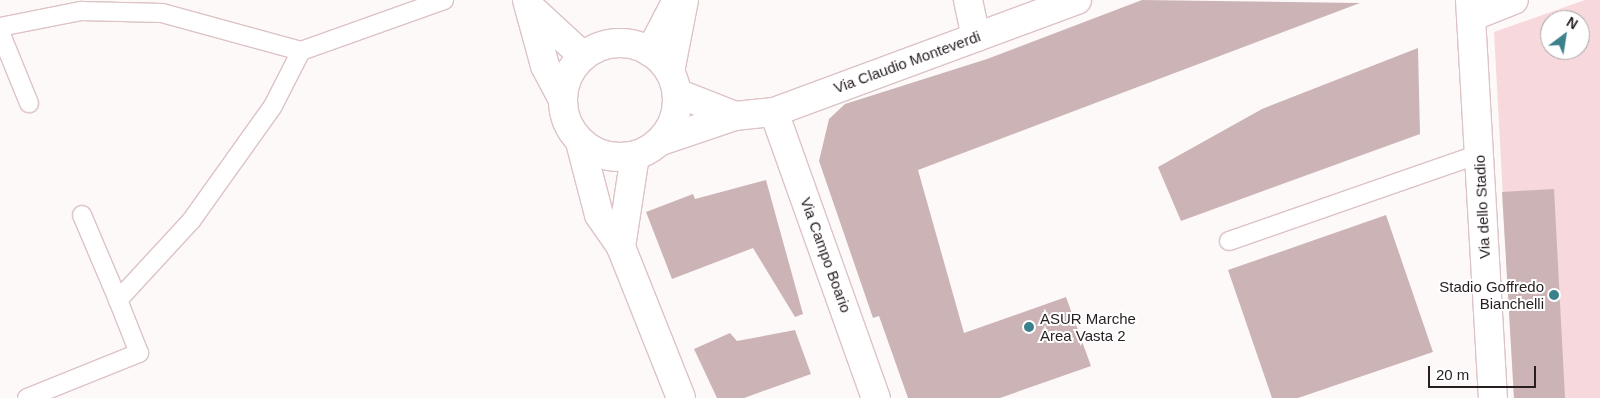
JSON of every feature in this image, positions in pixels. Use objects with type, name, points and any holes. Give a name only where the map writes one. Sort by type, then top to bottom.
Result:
[{"type":"street","points":[[650,52],[677,0]]},
{"type":"street","points":[[580,142],[596,153],[635,156],[661,141],[671,126],[673,82],[684,0]]},
{"type":"street","points":[[968,0],[976,37]]},
{"type":"street","name":"Via Claudio Monteverdi","points":[[661,141],[735,116],[774,112],[1077,0]]},
{"type":"street","name":"Via dello Stadio","points":[[1493,398],[1470,8],[1514,0]]},
{"type":"street","points":[[530,5],[583,56]]},
{"type":"street","points":[[530,5],[544,66],[562,100]]},
{"type":"street","points":[[673,82],[650,52],[616,43],[583,56],[565,83],[562,100],[564,115],[580,142],[599,215],[621,246],[681,398]]},
{"type":"street","name":"Via Claudio Monteverdi","points":[[673,82],[735,116]]},
{"type":"street","name":"Via Campo Boario","points":[[774,112],[876,398]]},
{"type":"street","points":[[621,246],[635,156]]},
{"type":"lane","points":[[0,28],[80,11],[162,13],[301,52],[444,0]]},
{"type":"lane","points":[[0,32],[29,103]]},
{"type":"lane","points":[[118,300],[190,221],[273,106],[301,52]]},
{"type":"lane","points":[[1229,241],[1479,154]]},
{"type":"lane","points":[[26,398],[139,353],[82,215]]},
{"type":"shaded area","name":"Stadio Goffredo Bianchelli","points":[[1585,0],[1600,0],[1600,398],[1514,398],[1494,32],[1540,16],[1540,60],[1590,60],[1590,10],[1557,10]]},
{"type":"building","points":[[1142,0],[1360,3],[918,170],[964,333],[1066,297],[1091,366],[1000,398],[908,398],[879,316],[873,318],[819,161],[829,119],[845,104],[987,59]]},
{"type":"building","points":[[1418,48],[1420,134],[1181,221],[1158,167],[1262,109]]},
{"type":"building","points":[[766,180],[803,314],[795,317],[753,248],[672,279],[646,212],[693,194],[695,199]]},
{"type":"building","points":[[1554,189],[1565,398],[1514,398],[1502,192]]},
{"type":"building","points":[[1386,215],[1433,352],[1298,398],[1272,398],[1228,270]]},
{"type":"building","points":[[795,330],[811,374],[744,398],[717,398],[694,349],[730,333],[737,341]]},
{"type":"place","name":"Stadio Goffredo Bianchelli","points":[[1554,295]]},
{"type":"place","name":"ASUR Marche Area Vasta 2","points":[[1029,327]]}]
